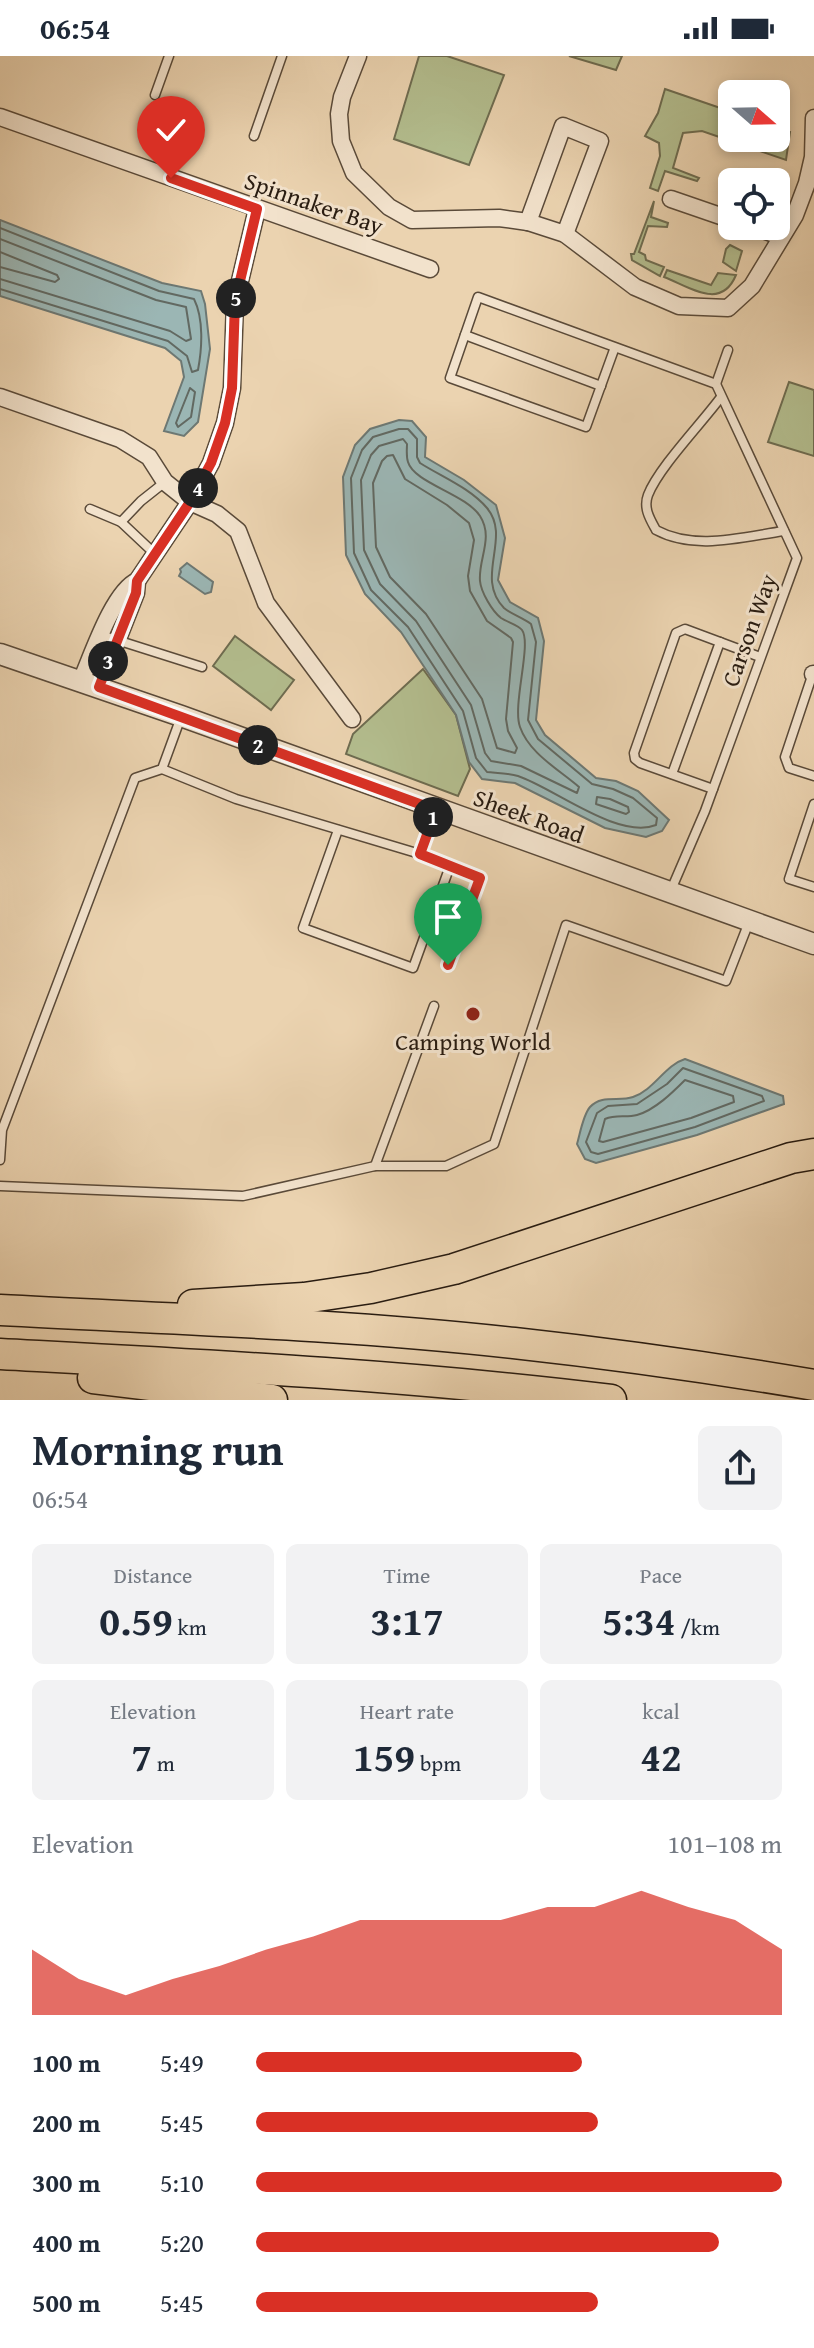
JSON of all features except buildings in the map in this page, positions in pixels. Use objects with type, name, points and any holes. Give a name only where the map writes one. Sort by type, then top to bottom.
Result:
[{"type":"highway","points":[[72,1314],[304,1298],[371,1288],[454,1269],[791,1158],[814,1154]]},
{"type":"highway","points":[[0,1310],[293,1326],[512,1343],[724,1370],[814,1385]]},
{"type":"highway","points":[[0,1354],[290,1370],[502,1387],[611,1400]]},
{"type":"highway","points":[[0,1366],[272,1400]]},
{"type":"street","points":[[358,56],[342,97],[339,114],[341,141],[354,173],[389,207],[412,220],[499,218],[528,222],[565,234],[635,287],[679,306],[728,308],[752,286],[778,240]]},
{"type":"street","name":"Spinnaker Bay","points":[[0,117],[430,269]]},
{"type":"street","points":[[790,222],[807,183],[813,157],[814,118]]},
{"type":"street","points":[[528,222],[563,126],[600,141],[565,234]]},
{"type":"street","points":[[671,199],[718,215]]},
{"type":"street","points":[[90,684],[128,585],[137,581],[190,502],[211,463],[225,423],[233,375],[235,302],[257,209]]},
{"type":"street","points":[[0,397],[120,439],[149,457],[165,482],[190,502],[217,514],[238,531],[266,603],[352,719]]},
{"type":"street","name":"Sheek Road","points":[[0,654],[814,944]]},
{"type":"lane","points":[[155,95],[169,56]]},
{"type":"lane","points":[[254,136],[282,56]]},
{"type":"lane","points":[[615,347],[586,427],[450,378],[478,297],[615,347],[716,384],[728,350]]},
{"type":"lane","points":[[465,335],[601,386]]},
{"type":"lane","name":"Carson Way","points":[[669,894],[713,789],[797,558],[716,384]]},
{"type":"lane","points":[[721,397],[666,466],[648,495],[646,512],[656,530],[684,542],[784,531]]},
{"type":"lane","points":[[121,522],[165,482]]},
{"type":"lane","points":[[90,509],[121,522],[155,554]]},
{"type":"lane","points":[[713,789],[635,759],[634,753],[676,633],[685,629],[760,657]]},
{"type":"lane","points":[[109,637],[202,667]]},
{"type":"lane","points":[[672,774],[720,642]]},
{"type":"lane","points":[[814,673],[785,757],[789,768],[814,776]]},
{"type":"lane","points":[[162,769],[181,716]]},
{"type":"lane","points":[[0,1160],[2,1130],[135,778],[162,769],[236,799],[420,854],[480,878],[448,965]]},
{"type":"lane","points":[[813,808],[789,879],[814,887]]},
{"type":"lane","points":[[420,854],[436,810]]},
{"type":"lane","points":[[338,830],[303,928],[413,968],[450,866]]},
{"type":"lane","points":[[0,1186],[243,1196],[375,1166],[446,1166],[494,1144],[566,925],[726,981],[749,922]]},
{"type":"lane","points":[[375,1166],[434,1006]]},
{"type":"green space","points":[[419,56],[447,56],[504,75],[469,165],[394,139]]},
{"type":"green space","points":[[569,56],[622,56],[616,70]]},
{"type":"green space","points":[[665,89],[718,107],[718,137],[702,131],[683,133],[673,168],[699,178],[697,181],[665,171],[658,191],[650,188],[660,156],[659,143],[645,136],[658,113]]},
{"type":"green space","points":[[763,152],[787,152],[786,160]]},
{"type":"green space","points":[[654,201],[651,217],[668,223],[667,227],[648,226],[639,252],[645,255],[646,260],[664,267],[660,276],[632,260],[631,254],[634,254]]},
{"type":"green space","points":[[730,245],[742,251],[736,271],[723,262]]},
{"type":"green space","points":[[667,270],[711,285],[718,273],[736,275],[730,286],[713,294],[694,290],[664,277]]},
{"type":"green space","points":[[789,382],[814,390],[814,456],[768,442]]},
{"type":"green space","points":[[235,636],[294,680],[271,710],[213,666]]},
{"type":"green space","points":[[423,669],[456,715],[470,769],[458,796],[346,754],[353,734]]},
{"type":"water","points":[[0,220],[162,283],[201,291],[210,349],[198,422],[184,436],[164,431],[184,377],[181,361],[165,348],[0,296]]},
{"type":"water","points":[[399,420],[412,421],[426,437],[425,457],[464,480],[496,505],[505,538],[498,580],[510,602],[538,618],[544,641],[536,720],[545,735],[596,778],[616,781],[638,791],[669,820],[662,831],[646,837],[605,828],[515,783],[482,779],[469,762],[456,715],[401,632],[365,594],[346,555],[343,477],[355,445],[370,429]]},
{"type":"water","points":[[187,563],[213,582],[211,592],[205,594],[179,576],[180,569]]},
{"type":"water","points":[[685,1059],[783,1096],[784,1104],[697,1135],[596,1163],[585,1159],[577,1144],[590,1107],[605,1099],[640,1094],[671,1066]]},
{"type":"place","name":"Camping World","points":[[473,1014]]},
{"type":"route","points":[[171,178],[257,209],[235,302],[236,347],[232,388],[225,423],[211,463],[190,502],[137,581],[136,593],[99,687],[436,810],[420,854],[480,878],[448,965]]}]
